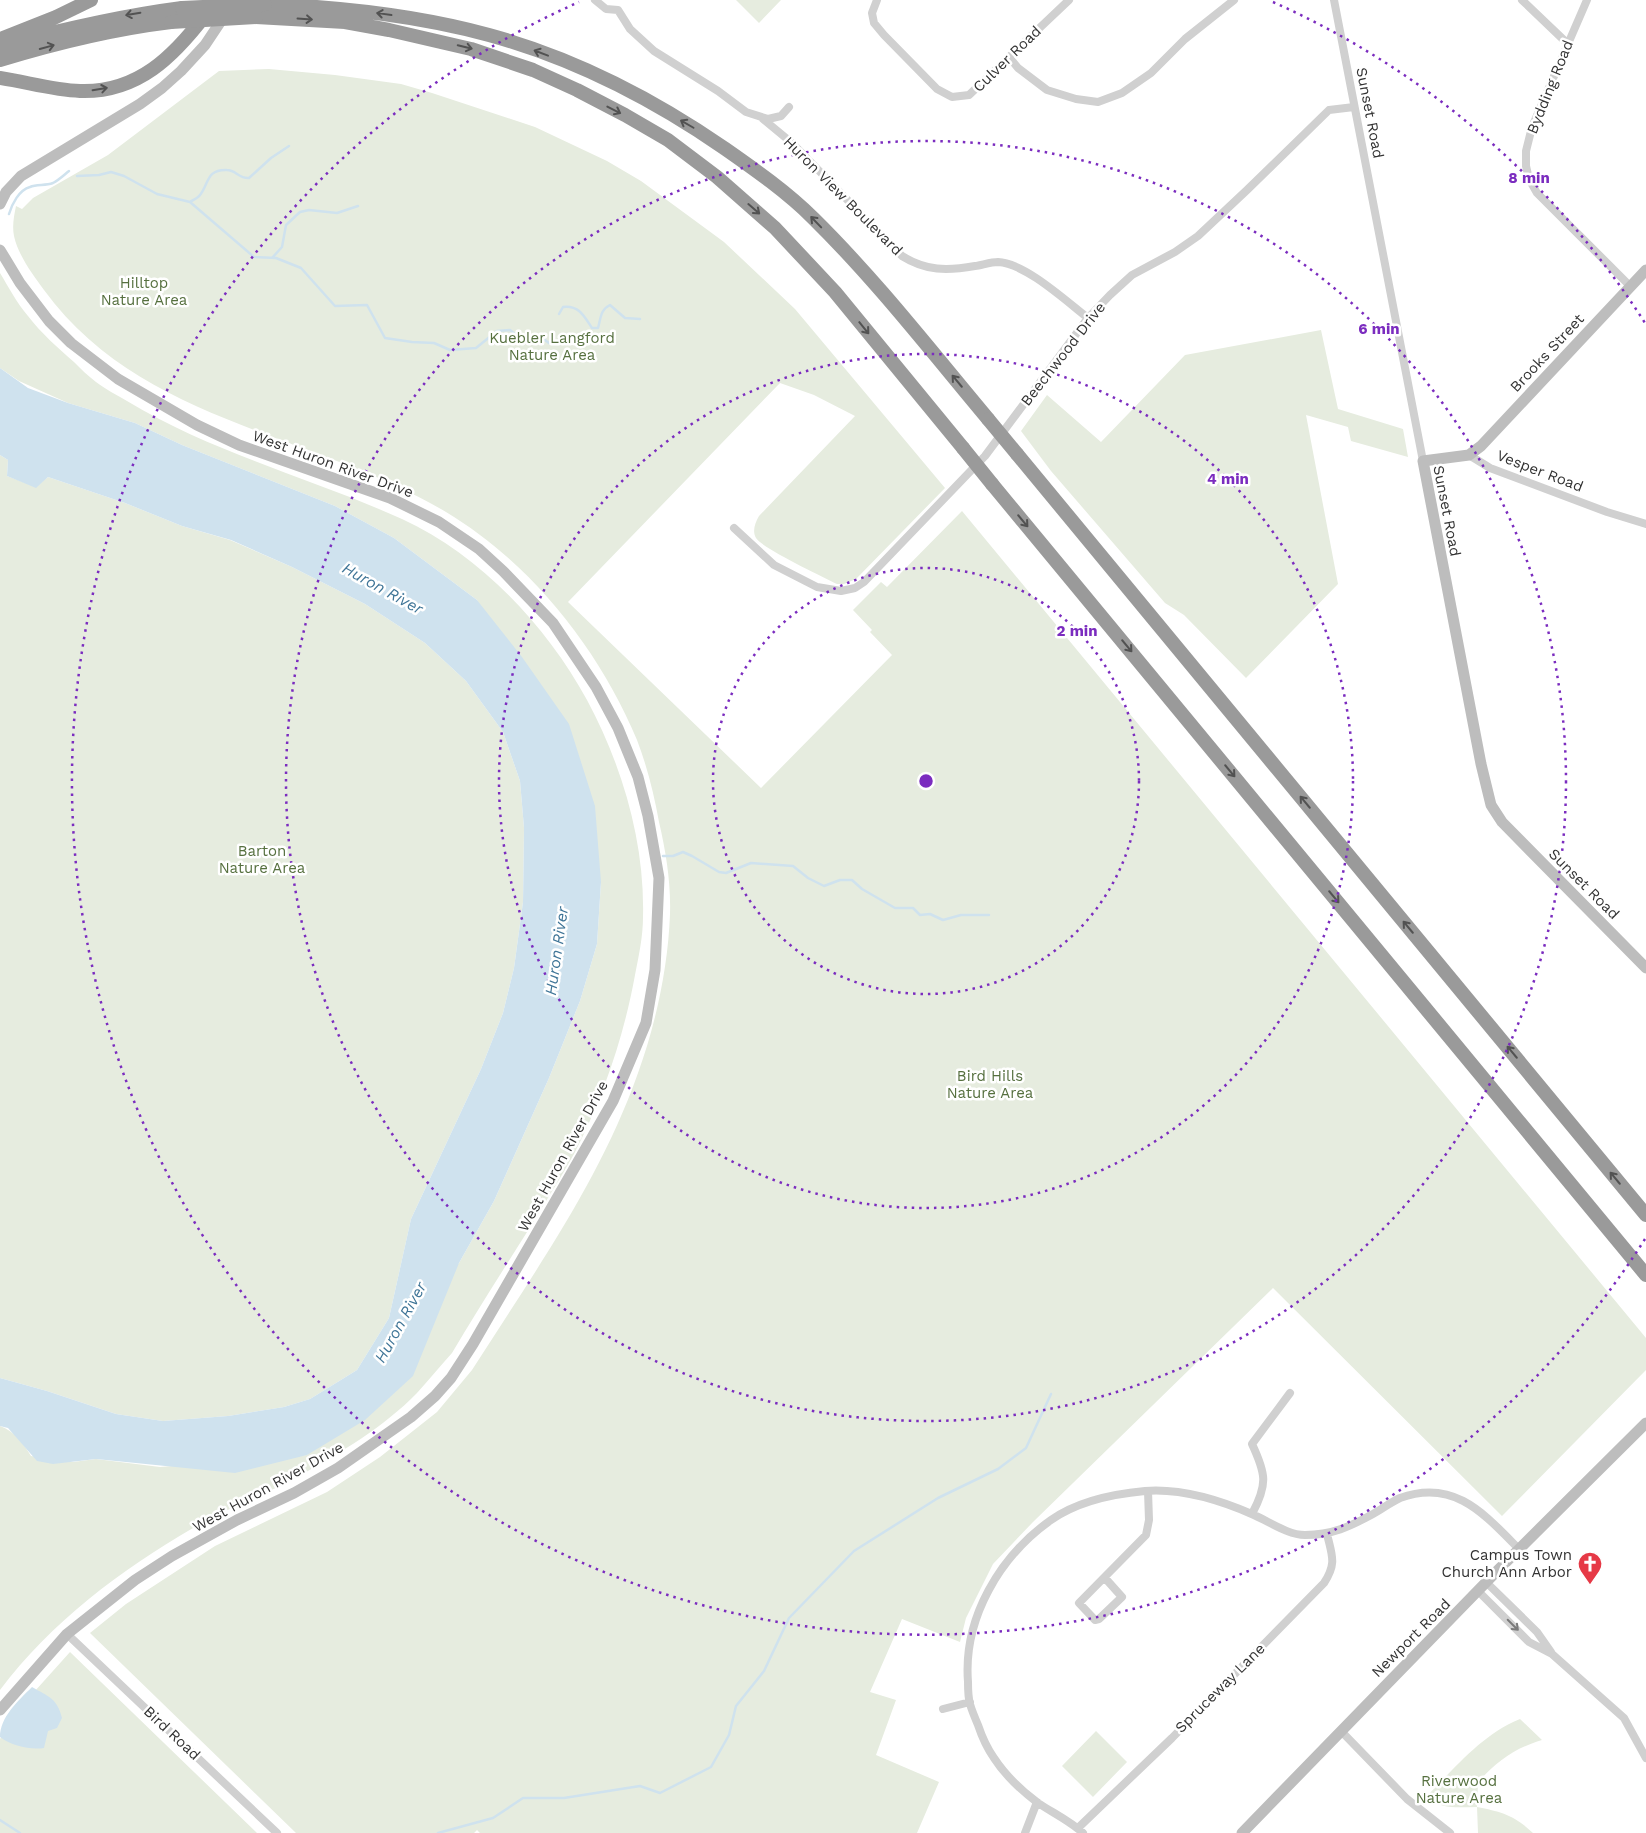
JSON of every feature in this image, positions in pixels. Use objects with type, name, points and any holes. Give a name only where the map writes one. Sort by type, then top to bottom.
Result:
[{"type":"highway","points":[[0,39],[56,17],[91,0]]},
{"type":"highway","points":[[0,78],[81,91],[100,90],[141,78],[161,64],[176,50],[214,0]]},
{"type":"highway","points":[[0,46],[67,28],[136,14],[182,8],[265,4],[340,8],[417,19],[489,35],[579,67],[631,92],[692,126],[752,167],[812,217],[882,292],[1646,1216]]},
{"type":"highway","points":[[0,60],[60,43],[144,25],[171,22],[256,17],[345,22],[471,49],[533,70],[577,90],[668,140],[717,178],[775,228],[835,292],[1646,1275]]},
{"type":"street","points":[[0,204],[6,192],[21,176],[147,99],[181,71],[204,44],[233,0]]},
{"type":"street","name":"Huron View Boulevard","points":[[595,0],[606,10],[618,10],[630,29],[654,51],[718,91],[746,112],[763,119],[792,144],[902,256],[926,268],[958,269],[997,262],[1014,266],[1033,277],[1088,318]]},
{"type":"street","name":"Culver Road","points":[[876,0],[872,13],[874,23],[937,89],[952,97],[969,95],[1069,0]]},
{"type":"street","points":[[1008,58],[1047,90],[1076,99],[1098,102],[1122,93],[1151,73],[1185,39],[1234,0]]},
{"type":"street","name":"Sunset Road","points":[[1334,0],[1481,764],[1491,805],[1508,829],[1646,968]]},
{"type":"street","points":[[1522,0],[1568,44]]},
{"type":"street","name":"Bydding Road","points":[[1587,0],[1532,127],[1526,151],[1526,166],[1529,180],[1537,193],[1630,286]]},
{"type":"street","name":"Beechwood Drive","points":[[734,528],[774,565],[817,587],[841,591],[855,588],[864,582],[985,456],[1088,318],[1132,275],[1175,252],[1198,236],[1248,190],[1329,110],[1354,106]]},
{"type":"street","name":"Huron View Boulevard","points":[[763,119],[781,116],[788,107]]},
{"type":"street","name":"West Huron River Drive","points":[[0,250],[20,283],[49,321],[71,343],[118,379],[197,426],[239,445],[390,498],[439,522],[479,549],[504,571],[564,637],[596,687],[618,728],[638,777],[648,816],[659,878],[655,970],[646,1023],[613,1101],[473,1344],[451,1378],[435,1396],[411,1417],[338,1468],[294,1493],[237,1520],[172,1556],[135,1580],[67,1634],[0,1710]]},
{"type":"street","name":"Brooks Street","points":[[1469,455],[1494,433],[1646,270]]},
{"type":"street","points":[[1423,461],[1469,455]]},
{"type":"street","name":"Vesper Road","points":[[1469,455],[1490,468],[1537,487],[1646,524]]},
{"type":"street","points":[[1252,1514],[1262,1496],[1264,1481],[1262,1465],[1252,1444],[1290,1394]]},
{"type":"street","name":"Newport Road","points":[[1242,1833],[1478,1591],[1646,1423]]},
{"type":"street","points":[[1080,1831],[1037,1802],[1006,1775],[993,1757],[983,1739],[970,1702],[966,1663],[972,1629],[984,1598],[1003,1565],[1025,1541],[1052,1519],[1081,1504],[1107,1496],[1148,1491],[1176,1491],[1220,1501],[1285,1530],[1302,1535],[1327,1534],[1348,1527],[1399,1499],[1418,1493],[1442,1492],[1465,1501],[1483,1513],[1520,1550]]},
{"type":"street","points":[[1104,1578],[1122,1597],[1109,1611],[1095,1620],[1078,1603],[1146,1535],[1149,1520],[1148,1491]]},
{"type":"street","name":"Spruceway Lane","points":[[1080,1831],[1324,1583],[1333,1570],[1327,1534]]},
{"type":"street","points":[[1487,1583],[1537,1632],[1552,1654],[1624,1718],[1646,1758]]},
{"type":"street","points":[[1478,1591],[1529,1642],[1552,1654]]},
{"type":"street","name":"Bird Road","points":[[67,1634],[277,1833]]},
{"type":"street","points":[[943,1709],[970,1702]]},
{"type":"street","points":[[1341,1731],[1407,1799],[1450,1833]]},
{"type":"street","points":[[1025,1833],[1037,1802]]},
{"type":"green space","points":[[736,0],[781,0],[759,23]]},
{"type":"green space","name":"Bird Hills Nature Area","points":[[269,69],[401,84],[535,127],[607,161],[641,181],[724,242],[795,309],[945,488],[856,579],[844,584],[837,584],[769,549],[756,538],[754,533],[754,527],[759,516],[855,416],[814,395],[780,383],[568,602],[761,788],[892,655],[870,632],[872,630],[853,610],[881,582],[887,587],[962,511],[1646,1338],[1646,1370],[1502,1516],[1273,1288],[1033,1522],[993,1564],[966,1618],[960,1642],[902,1619],[870,1692],[896,1700],[876,1755],[939,1782],[917,1833],[480,1833],[477,1830],[474,1833],[296,1833],[90,1633],[126,1604],[215,1546],[327,1492],[380,1457],[437,1412],[472,1370],[564,1226],[605,1151],[638,1073],[656,1015],[667,955],[670,891],[664,845],[655,801],[641,750],[621,706],[603,673],[559,611],[534,583],[506,556],[477,533],[446,512],[395,485],[341,462],[232,421],[179,398],[129,370],[84,335],[44,290],[19,250],[13,228],[16,206],[22,209],[33,198],[108,155],[219,71]]},
{"type":"green space","points":[[0,273],[20,306],[38,328],[87,375],[103,387],[193,436],[402,519],[431,534],[458,552],[484,572],[508,595],[552,645],[570,672],[600,725],[611,751],[621,777],[635,833],[643,889],[643,917],[639,953],[625,1021],[619,1044],[594,1111],[563,1173],[452,1353],[417,1393],[361,1439],[299,1476],[193,1528],[140,1561],[114,1580],[64,1620],[20,1665],[0,1690],[0,1426],[18,1438],[31,1456],[73,1462],[96,1459],[160,1467],[307,1455],[459,1263],[494,1201],[549,1078],[580,1001],[597,944],[601,882],[477,600],[394,538],[335,506],[182,445],[135,423],[68,403],[19,381],[0,368]]},
{"type":"green space","points":[[1321,330],[1338,409],[1403,429],[1408,457],[1351,441],[1348,427],[1306,415],[1338,584],[1246,678],[1184,615],[1165,603],[1051,471],[1021,431],[1047,395],[1101,442],[1185,355]]},
{"type":"green space","name":"Barton Nature Area","points":[[0,455],[8,460],[7,476],[36,487],[48,477],[125,503],[182,526],[230,540],[292,567],[365,604],[425,643],[466,681],[503,732],[520,781],[524,828],[523,902],[514,968],[503,1013],[481,1069],[411,1219],[389,1318],[357,1370],[310,1399],[284,1407],[228,1416],[163,1421],[116,1414],[47,1391],[0,1378]]},
{"type":"green space","points":[[70,1652],[257,1833],[0,1833],[0,1739],[11,1720],[26,1701]]},
{"type":"green space","name":"Riverwood Nature Area","points":[[1520,1719],[1542,1740],[1523,1747],[1507,1756],[1478,1782],[1477,1807],[1444,1806],[1426,1797],[1481,1743]]},
{"type":"green space","points":[[1096,1731],[1127,1762],[1093,1797],[1062,1766]]},
{"type":"green space","name":"Riverwood Nature Area","points":[[1477,1807],[1507,1815],[1520,1822],[1533,1833],[1478,1833]]},
{"type":"water","name":"Huron River","points":[[0,368],[28,388],[68,403],[135,423],[182,445],[335,506],[394,538],[477,600],[522,657],[569,724],[595,806],[601,882],[597,944],[580,1001],[549,1078],[494,1201],[459,1263],[413,1376],[365,1420],[307,1455],[235,1473],[96,1459],[53,1464],[37,1461],[8,1428],[0,1426],[0,1378],[47,1391],[116,1414],[163,1421],[228,1416],[284,1407],[310,1399],[357,1370],[389,1318],[411,1219],[481,1069],[503,1013],[514,968],[523,902],[524,828],[520,781],[503,732],[466,681],[425,643],[365,604],[292,567],[231,540],[182,526],[125,503],[48,477],[36,488],[7,476],[8,460],[0,455]]},
{"type":"water","points":[[32,1687],[55,1702],[62,1718],[57,1728],[48,1731],[44,1748],[21,1747],[0,1737],[6,1716]]},
{"type":"waterway","points":[[190,202],[199,196],[209,178],[215,172],[230,170],[249,178],[271,158],[289,146]]},
{"type":"waterway","points":[[9,214],[14,202],[22,191],[33,186],[53,183],[69,171]]},
{"type":"waterway","points":[[77,176],[99,175],[111,172],[124,176],[157,194],[190,202],[254,257],[276,258],[301,268],[335,306],[367,305],[385,338],[434,343],[450,350],[476,348],[497,331],[510,330],[521,339],[538,335],[549,343],[556,342],[567,336]]},
{"type":"waterway","points":[[272,258],[282,247],[286,225],[300,212],[309,210],[337,213],[358,206]]},
{"type":"waterway","points":[[559,314],[563,307],[573,308],[580,312],[592,328],[598,328],[603,312],[610,305],[625,318],[640,319]]},
{"type":"waterway","points":[[663,856],[673,856],[683,852],[719,872],[726,873],[751,863],[793,866],[808,878],[824,886],[840,880],[852,880],[862,889],[895,908],[913,908],[920,915],[930,914],[943,920],[961,915],[989,915]]},
{"type":"waterway","points":[[438,1833],[493,1818],[523,1798],[564,1798],[640,1786],[660,1793],[711,1767],[729,1735],[736,1706],[764,1671],[789,1618],[854,1551],[938,1498],[998,1469],[1026,1448],[1051,1394]]},
{"type":"waterway","points":[[0,1820],[20,1833]]},
{"type":"place","name":"Campus Town Church Ann Arbor","points":[[1590,1585]]},
{"type":"park label","name":"Hilltop Nature Area","points":[[144,292]]},
{"type":"park label","name":"Kuebler Langford Nature Area","points":[[552,346]]}]
